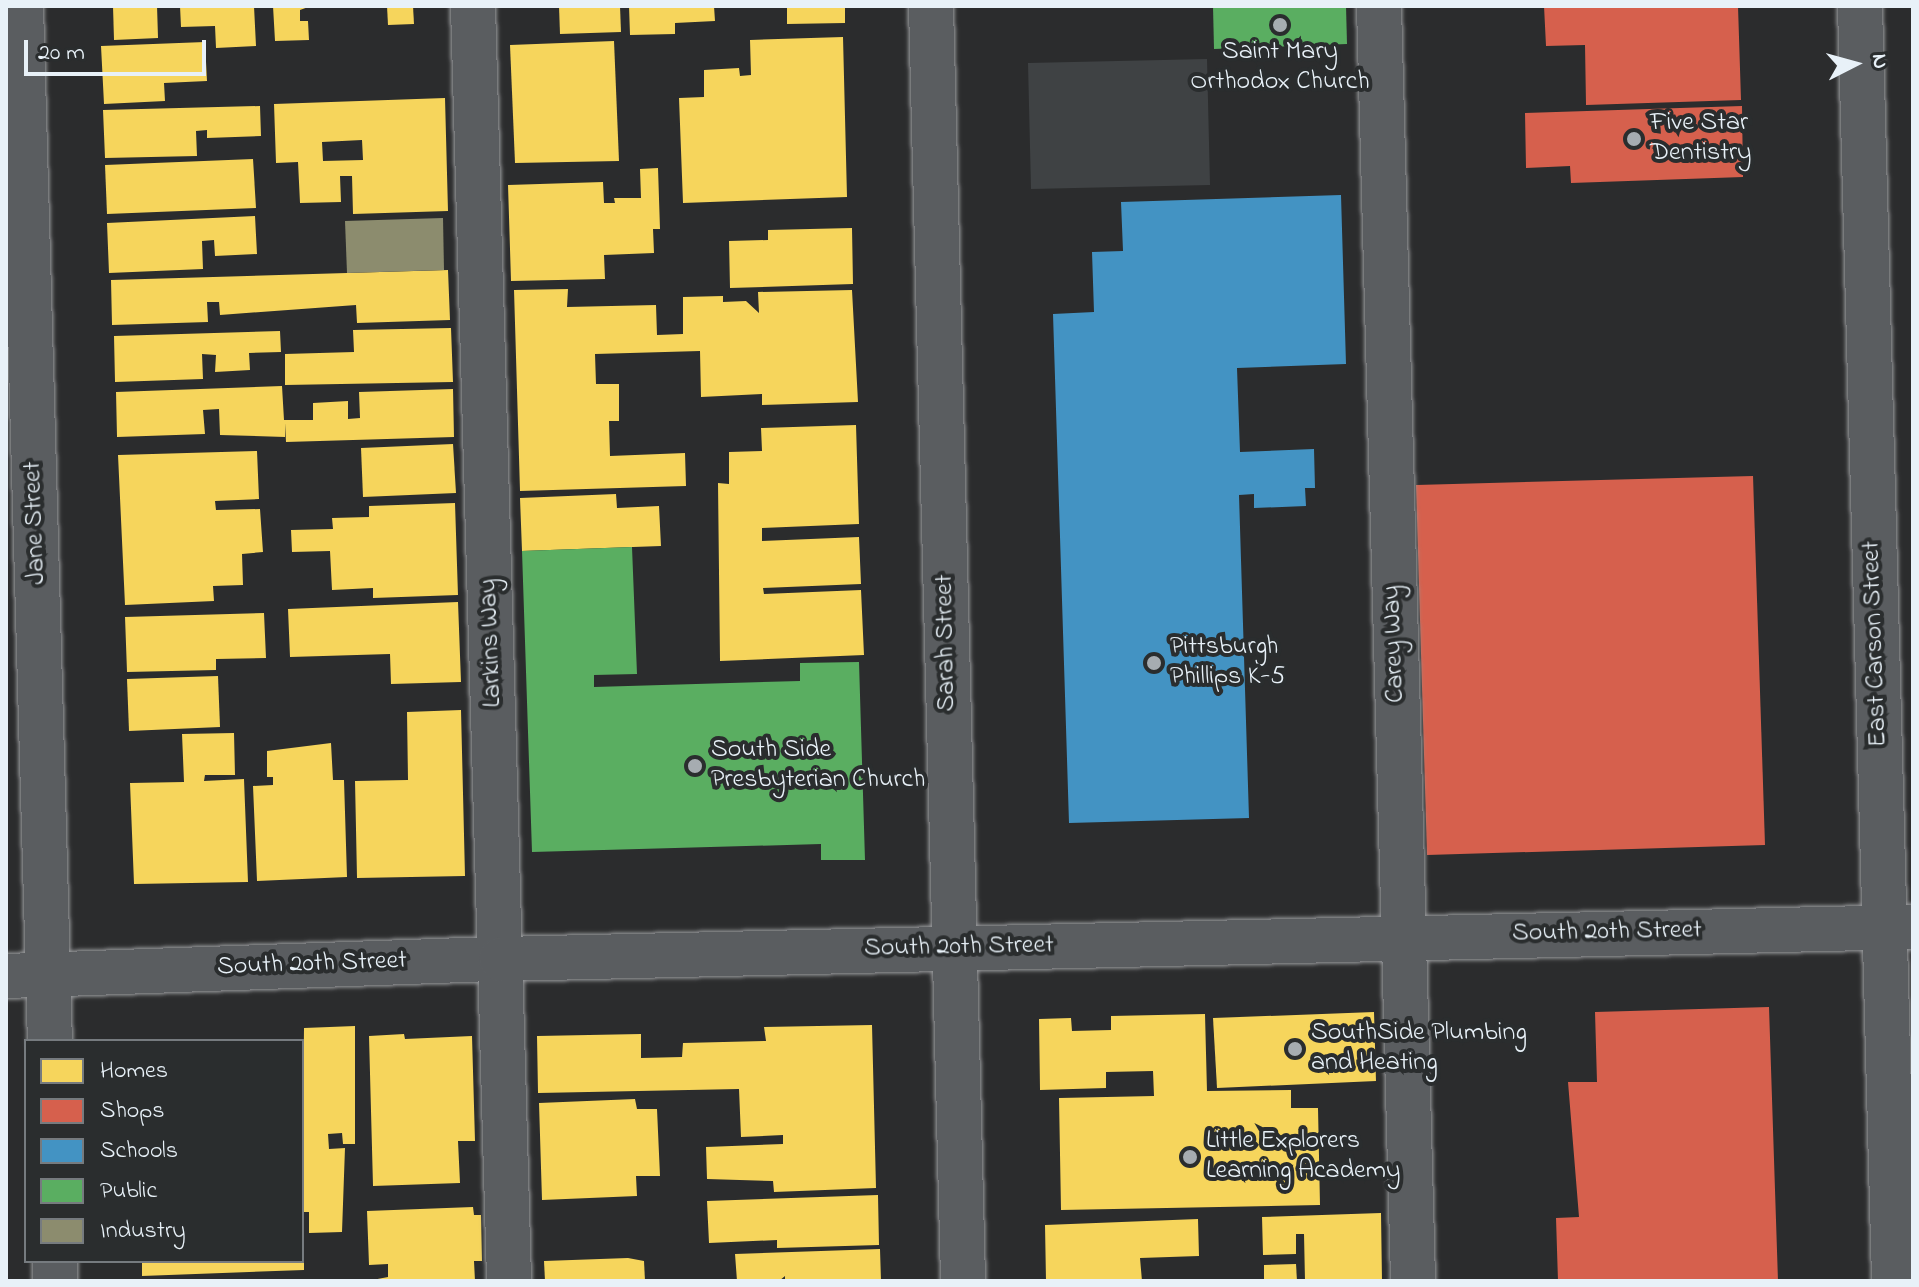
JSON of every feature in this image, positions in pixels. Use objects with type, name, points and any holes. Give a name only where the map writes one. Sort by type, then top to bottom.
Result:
[{"type":"street","name":"Jane Street","points":[[21,6],[50,1039]]},
{"type":"street","name":"Larkins Way","points":[[473,6],[509,1281]]},
{"type":"street","name":"Sarah Street","points":[[931,6],[963,1281]]},
{"type":"street","name":"Carey Way","points":[[1379,6],[1413,1281]]},
{"type":"street","name":"East Carson Street","points":[[1860,6],[1899,927],[1894,1281]]},
{"type":"street","name":"South 20th Street","points":[[6,976],[501,959],[1899,927]]},
{"type":"shaded area","points":[[1207,59],[1210,185],[1031,189],[1028,63]]},
{"type":"building: Homes","points":[[113,6],[157,6],[158,38],[114,40]]},
{"type":"building: Homes","points":[[180,6],[254,6],[256,46],[216,48],[215,26],[181,27]]},
{"type":"building: Homes","points":[[273,6],[311,6],[300,10],[300,21],[308,21],[309,40],[275,41]]},
{"type":"building: Homes","points":[[387,6],[413,6],[414,24],[388,25]]},
{"type":"building: Homes","points":[[559,6],[620,6],[621,32],[560,34]]},
{"type":"building: Homes","points":[[629,6],[714,6],[715,21],[675,23],[675,34],[630,35]]},
{"type":"building: Homes","points":[[787,6],[845,6],[845,23],[787,24]]},
{"type":"building: Homes","points":[[843,37],[847,197],[683,203],[679,98],[704,97],[704,70],[739,68],[740,76],[751,75],[750,40]]},
{"type":"building: Homes","points":[[614,41],[619,161],[515,163],[510,45]]},
{"type":"building: Homes","points":[[205,42],[207,81],[164,83],[165,101],[104,104],[101,46]]},
{"type":"building: Homes","points":[[445,98],[448,211],[353,214],[352,176],[340,176],[341,202],[300,203],[298,162],[276,163],[274,104]],"holes":[[[362,140],[363,160],[323,161],[322,142]]]},
{"type":"building: Homes","points":[[260,106],[261,136],[207,138],[207,130],[196,131],[197,156],[105,158],[103,110]]},
{"type":"building: Homes","points":[[253,159],[256,208],[107,214],[105,165]]},
{"type":"building: Homes","points":[[658,168],[660,229],[653,229],[654,253],[604,255],[605,279],[511,281],[508,185],[603,182],[604,203],[615,203],[614,198],[641,198],[640,169]]},
{"type":"building: Homes","points":[[255,216],[257,254],[215,256],[214,240],[202,241],[203,269],[109,273],[107,223]]},
{"type":"building: Homes","points":[[852,228],[853,284],[730,288],[729,241],[768,240],[768,230]]},
{"type":"building: Homes","points":[[448,270],[450,320],[357,323],[356,305],[220,315],[219,302],[207,302],[208,322],[112,325],[111,280]]},
{"type":"building: Homes","points":[[568,289],[567,307],[656,305],[657,335],[683,334],[683,297],[723,296],[723,302],[746,301],[759,313],[758,292],[852,290],[858,402],[762,405],[762,394],[701,397],[700,351],[595,354],[596,384],[619,384],[619,421],[609,421],[610,456],[685,453],[686,486],[520,491],[514,290]]},
{"type":"building: Homes","points":[[451,328],[453,382],[285,385],[285,354],[354,352],[353,330]]},
{"type":"building: Homes","points":[[280,331],[281,352],[249,353],[250,370],[215,372],[216,355],[202,354],[203,379],[115,382],[114,336]]},
{"type":"building: Homes","points":[[282,386],[284,420],[313,420],[313,403],[348,401],[348,419],[360,418],[359,392],[453,389],[454,437],[286,442],[285,423],[285,437],[220,435],[219,409],[203,410],[205,434],[117,437],[116,392]]},
{"type":"building: Homes","points":[[856,425],[859,524],[762,528],[762,541],[859,537],[861,584],[763,588],[764,594],[861,590],[864,655],[720,661],[718,483],[729,484],[729,452],[762,451],[761,428]]},
{"type":"building: Homes","points":[[453,444],[456,493],[363,497],[361,448]]},
{"type":"building: Homes","points":[[257,451],[259,499],[215,501],[216,510],[260,509],[263,552],[242,554],[243,585],[213,586],[214,601],[125,605],[118,455]]},
{"type":"building: Homes","points":[[616,494],[617,508],[659,506],[661,546],[522,551],[520,498]]},
{"type":"building: Homes","points":[[455,503],[458,595],[373,598],[373,588],[332,590],[330,551],[292,552],[291,530],[333,529],[332,518],[369,517],[369,506]]},
{"type":"building: Homes","points":[[458,602],[461,682],[391,684],[390,654],[290,657],[288,609]]},
{"type":"building: Homes","points":[[264,613],[266,658],[216,659],[216,670],[127,672],[125,617]]},
{"type":"building: Homes","points":[[218,676],[220,727],[129,731],[127,679]]},
{"type":"building: Homes","points":[[461,710],[465,876],[357,878],[355,781],[408,780],[407,712]]},
{"type":"building: Homes","points":[[234,733],[235,775],[205,775],[204,781],[244,779],[248,882],[134,884],[130,783],[184,782],[182,734]]},
{"type":"building: Homes","points":[[331,743],[333,780],[344,780],[347,877],[257,881],[253,786],[273,785],[273,777],[267,777],[267,751]]},
{"type":"building: Homes","name":"SouthSide Plumbing and Heating","points":[[1374,1012],[1376,1081],[1217,1088],[1213,1018]]},
{"type":"building: Homes","name":"Little Explorers Learning Academy","points":[[1205,1014],[1207,1091],[1291,1090],[1291,1108],[1318,1108],[1320,1205],[1061,1210],[1059,1098],[1154,1096],[1153,1071],[1106,1072],[1106,1088],[1040,1090],[1039,1019],[1071,1018],[1072,1031],[1111,1030],[1111,1016]]},
{"type":"building: Homes","points":[[872,1025],[876,1188],[774,1192],[773,1181],[707,1179],[706,1147],[783,1144],[783,1135],[741,1137],[739,1089],[538,1093],[537,1036],[641,1034],[641,1058],[682,1057],[683,1043],[766,1041],[764,1027]]},
{"type":"building: Homes","points":[[355,1026],[355,1144],[343,1144],[342,1133],[328,1134],[329,1149],[345,1148],[342,1232],[309,1233],[309,1212],[304,1212],[304,1028]]},
{"type":"building: Homes","points":[[404,1034],[405,1039],[472,1036],[475,1141],[458,1141],[460,1183],[373,1186],[369,1036]]},
{"type":"building: Homes","points":[[635,1099],[637,1109],[657,1109],[660,1176],[636,1176],[637,1196],[542,1200],[539,1103]]},
{"type":"building: Homes","points":[[878,1195],[879,1245],[777,1248],[777,1240],[709,1243],[707,1201]]},
{"type":"building: Homes","points":[[473,1207],[474,1215],[481,1215],[482,1261],[474,1261],[475,1281],[367,1281],[388,1277],[388,1264],[369,1265],[367,1211]]},
{"type":"building: Homes","points":[[1381,1213],[1382,1281],[1305,1281],[1304,1234],[1296,1234],[1296,1254],[1263,1255],[1262,1217]]},
{"type":"building: Homes","points":[[1198,1219],[1199,1256],[1140,1258],[1142,1281],[1046,1281],[1045,1225]]},
{"type":"building: Homes","points":[[880,1249],[881,1281],[785,1281],[785,1276],[779,1281],[737,1281],[735,1254]]},
{"type":"building: Homes","points":[[628,1258],[644,1261],[645,1281],[545,1281],[544,1261]]},
{"type":"building: Homes","points":[[142,1263],[304,1263],[304,1270],[142,1276]]},
{"type":"building: Homes","points":[[1296,1264],[1297,1281],[1264,1281],[1264,1265]]},
{"type":"building: Shops","points":[[1544,6],[1738,6],[1741,100],[1586,105],[1585,45],[1546,46]]},
{"type":"building: Shops","name":"Five Star Dentistry","points":[[1742,106],[1743,177],[1571,183],[1570,166],[1526,168],[1525,113]]},
{"type":"building: Shops","points":[[1753,476],[1765,845],[1427,855],[1416,485]]},
{"type":"building: Shops","points":[[1769,1007],[1778,1281],[1558,1281],[1556,1218],[1579,1217],[1568,1082],[1597,1082],[1595,1012]]},
{"type":"building: Schools","name":"Pittsburgh Phillips K-5","points":[[1341,195],[1346,364],[1237,368],[1240,452],[1314,449],[1315,488],[1305,488],[1306,506],[1254,508],[1254,494],[1239,495],[1249,818],[1069,823],[1053,314],[1094,312],[1092,252],[1123,251],[1121,202]]},
{"type":"building: Public","name":"Saint Mary Orthodox Church","points":[[1213,6],[1346,6],[1347,44],[1214,49]]},
{"type":"building: Public","name":"South Side Presbyterian Church","points":[[632,547],[637,674],[594,675],[594,687],[800,681],[800,663],[859,662],[865,860],[821,860],[821,844],[532,852],[522,551]]},
{"type":"building: Industry","points":[[443,218],[444,270],[347,273],[345,221]]},
{"type":"place","name":"Saint Mary Orthodox Church","points":[[1280,25]]},
{"type":"place","name":"Five Star Dentistry","points":[[1634,139]]},
{"type":"place","name":"Pittsburgh Phillips K-5","points":[[1154,663]]},
{"type":"place","name":"South Side Presbyterian Church","points":[[695,766]]},
{"type":"place","name":"SouthSide Plumbing and Heating","points":[[1295,1049]]},
{"type":"place","name":"Little Explorers Learning Academy","points":[[1190,1157]]}]
